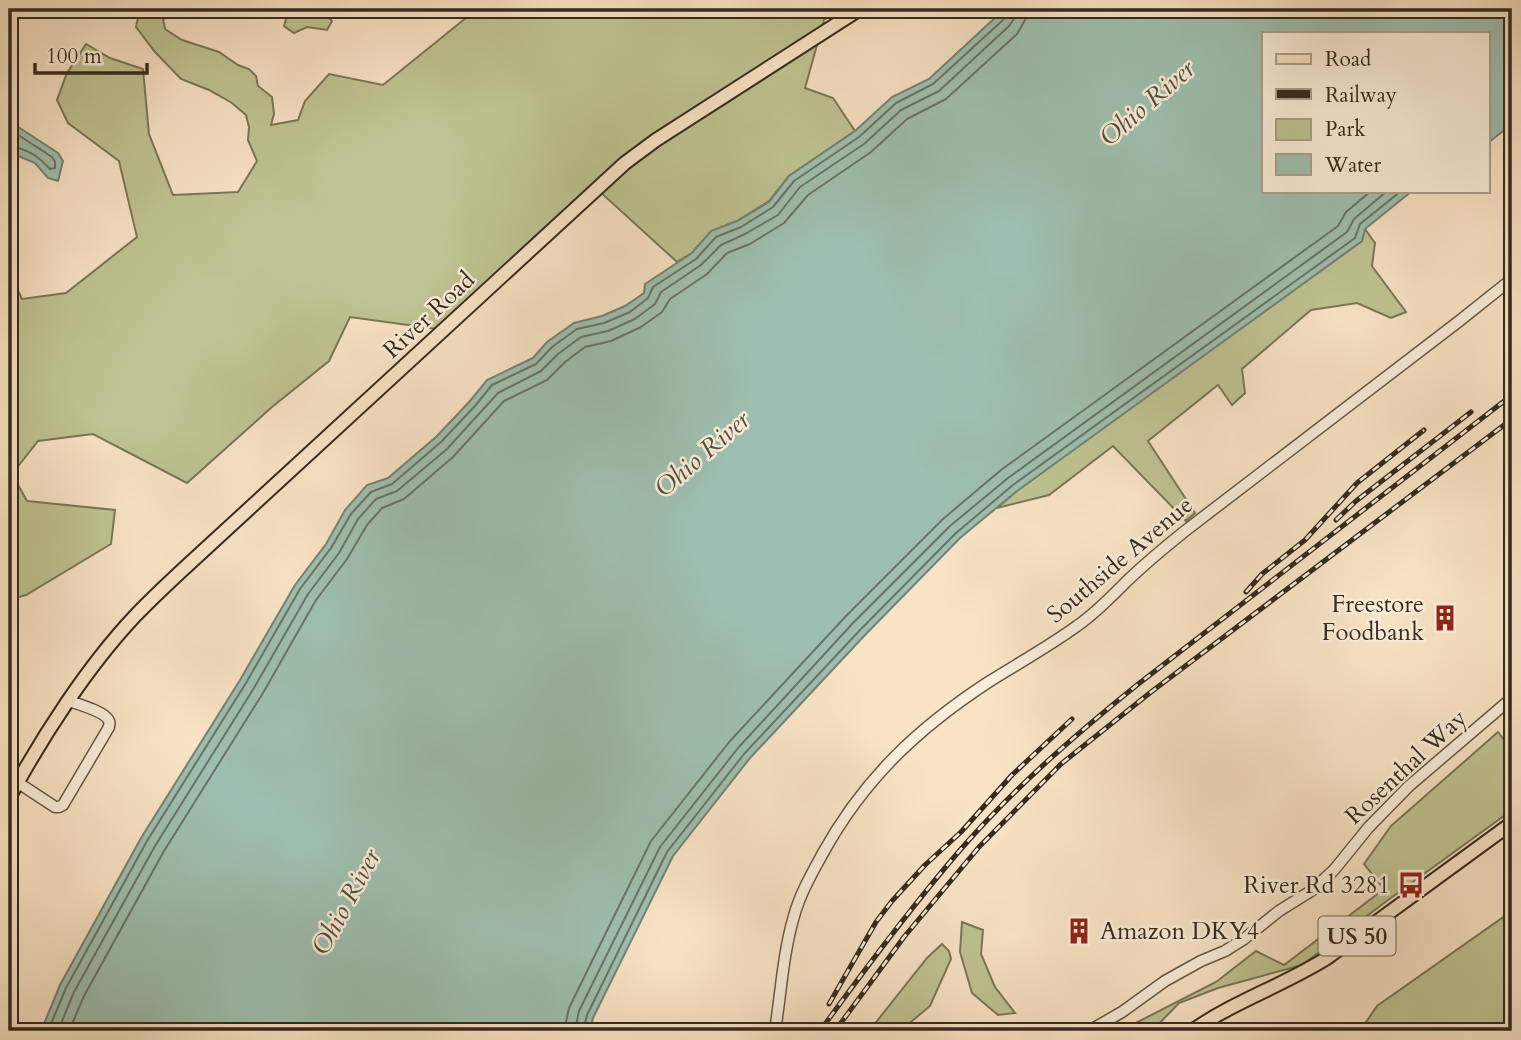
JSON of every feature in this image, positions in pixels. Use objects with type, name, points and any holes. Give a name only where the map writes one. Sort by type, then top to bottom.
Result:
[{"type":"main road","name":"River Road","points":[[9,798],[100,656],[160,591],[625,163],[656,140],[860,9]]},
{"type":"main road","name":"US 50","points":[[1192,1031],[1327,958],[1512,823]]},
{"type":"street","name":"Southside Avenue","points":[[775,1031],[789,934],[799,900],[845,817],[885,765],[922,730],[987,684],[1079,625],[1185,531],[1512,279]]},
{"type":"street","name":"Rosenthal Way","points":[[1089,1031],[1122,1012],[1165,981],[1225,951],[1311,891],[1334,870],[1368,828],[1409,786],[1512,698]]},
{"type":"street","points":[[17,782],[55,807],[62,805],[110,722],[107,717],[69,701]]},
{"type":"green space","points":[[144,9],[180,9],[174,15],[163,19],[165,29],[182,40],[219,52],[249,69],[256,76],[258,86],[272,97],[274,114],[271,125],[298,120],[305,101],[329,74],[383,85],[477,9],[838,9],[824,20],[805,88],[833,98],[855,131],[789,176],[769,201],[737,221],[712,231],[692,253],[677,262],[597,189],[444,330],[350,317],[329,361],[272,407],[187,483],[93,434],[38,441],[12,474],[27,501],[115,510],[111,544],[26,595],[9,600],[9,179],[16,189],[11,276],[22,299],[66,293],[137,237],[119,161],[68,123],[57,100],[67,73],[86,44],[110,58],[143,69],[149,134],[173,195],[238,192],[257,161],[248,140],[246,115],[232,103],[209,90],[181,79],[155,52],[136,27]]},
{"type":"green space","points":[[293,9],[320,9],[332,21],[327,30],[307,27],[294,33],[284,26],[288,13]]},
{"type":"green space","points":[[1365,229],[1375,243],[1372,266],[1406,312],[1391,318],[1357,303],[1311,310],[1242,369],[1245,393],[1232,405],[1218,385],[1148,441],[1195,513],[1186,521],[1113,446],[1049,495],[997,508],[1362,241]]},
{"type":"green space","points":[[1498,732],[1512,750],[1512,810],[1302,965],[1218,988],[1179,1003],[1152,1031],[1120,1031],[1216,982],[1256,951],[1284,965],[1384,889],[1364,864],[1391,826]]},
{"type":"green space","points":[[1512,911],[1512,1031],[1360,1031],[1377,1006]]},
{"type":"green space","points":[[962,922],[983,930],[981,954],[995,987],[1015,1013],[998,1015],[972,993],[960,952]]},
{"type":"green space","points":[[942,944],[949,951],[951,959],[930,1006],[900,1031],[869,1031],[927,958]]},
{"type":"water","name":"Ohio River","points":[[1002,9],[1512,9],[1512,124],[1490,141],[1490,32],[1262,32],[1262,192],[1411,192],[1365,229],[1362,241],[1017,491],[960,538],[865,635],[750,758],[673,856],[593,1018],[590,1031],[41,1031],[60,985],[141,838],[240,680],[295,585],[326,544],[345,510],[367,485],[388,478],[436,437],[487,380],[533,358],[547,342],[574,323],[602,316],[625,306],[644,293],[645,284],[692,253],[711,231],[737,221],[769,202],[789,176],[855,131],[892,97],[929,79]]},
{"type":"water","points":[[9,121],[58,153],[63,161],[58,181],[48,178],[35,163],[9,152]]},
{"type":"railway","points":[[820,1031],[942,871],[981,826],[1046,763],[1137,685],[1512,395]]},
{"type":"railway","points":[[1336,520],[1356,501],[1471,412]]},
{"type":"railway","points":[[835,1031],[904,937],[979,847],[1061,764],[1151,692],[1512,419]]},
{"type":"railway","points":[[1246,592],[1262,574],[1305,540],[1357,483],[1424,430]]},
{"type":"railway","points":[[829,1004],[876,922],[892,901],[925,865],[961,832],[1012,775],[1072,719]]},
{"type":"place","name":"Freestore Foodbank","points":[[1445,618]]},
{"type":"place","name":"River Rd 3281","points":[[1411,885]]},
{"type":"place","name":"Amazon DKY4","points":[[1079,931]]}]
